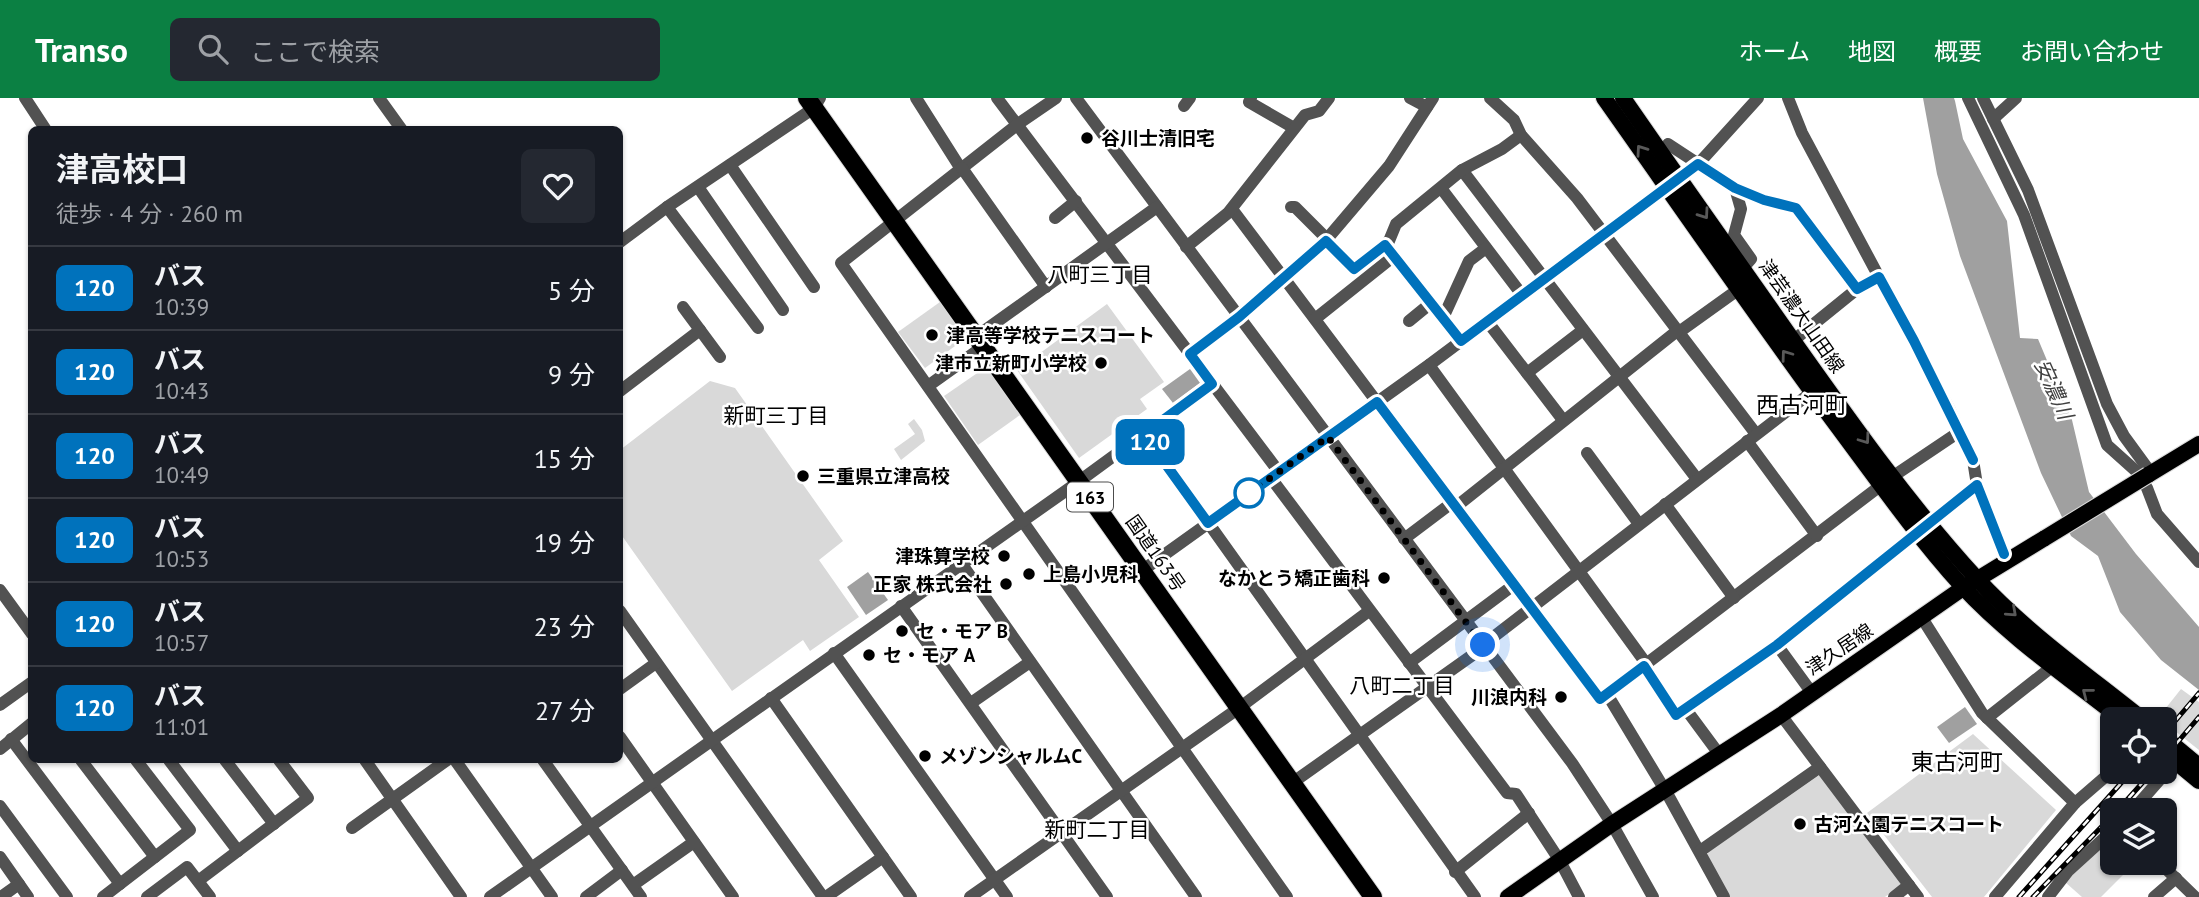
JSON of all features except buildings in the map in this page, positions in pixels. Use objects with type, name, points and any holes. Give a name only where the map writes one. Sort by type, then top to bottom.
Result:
[{"type":"highway","name":"国道163号","points":[[814,101],[894,220],[1373,897]]},
{"type":"main road","name":"津芸濃大山田線","points":[[1604,98],[1743,268],[1794,340],[1818,387]]},
{"type":"main road","name":"津芸濃大山田線","points":[[1623,98],[1739,289],[1818,387],[1887,482],[1971,584],[2053,666],[2106,707]]},
{"type":"main road","name":"津久居線","points":[[1508,897],[1612,824],[1781,715],[1971,584],[2199,444]]},
{"type":"main road","name":"津芸濃大山田線","points":[[1971,584],[2127,707]]},
{"type":"main road","points":[[2177,748],[2199,766]]},
{"type":"main road","points":[[2177,767],[2199,781]]},
{"type":"street","points":[[25,98],[43,126]]},
{"type":"street","points":[[379,98],[399,126]]},
{"type":"street","points":[[916,98],[962,169],[1046,287]]},
{"type":"street","points":[[998,98],[1212,384],[1369,611],[1507,793],[1516,794],[1530,813],[1579,897]]},
{"type":"street","points":[[1056,98],[1018,124],[836,268],[929,386],[1287,897]]},
{"type":"street","points":[[1076,98],[1572,763],[1612,824],[1653,897]]},
{"type":"street","points":[[1251,98],[1250,102],[1294,128]]},
{"type":"street","points":[[1186,247],[1233,209],[1305,115],[1319,111],[1329,98]]},
{"type":"street","points":[[1190,354],[1285,279],[1327,240],[1389,166],[1430,103],[1410,98]]},
{"type":"street","points":[[1490,98],[1514,120],[1521,135],[1577,198],[1678,332],[1817,536]]},
{"type":"street","points":[[1143,570],[1429,365],[1698,164],[1758,98]]},
{"type":"street","points":[[1788,98],[1802,133],[1914,341],[1973,460],[1977,485],[2004,554]]},
{"type":"street","points":[[1968,98],[2024,215],[2107,445],[2136,471],[2147,488],[2157,514],[2199,562]]},
{"type":"street","points":[[1983,98],[2028,190],[2107,404],[2124,436],[2150,474]]},
{"type":"street","points":[[1993,119],[2016,98]]},
{"type":"street","points":[[623,240],[730,165],[814,101]]},
{"type":"street","points":[[1291,207],[1295,207],[1354,269],[1385,245],[1396,225],[1462,170],[1502,149],[1521,135]]},
{"type":"street","points":[[1668,144],[1735,188],[1764,200],[1796,208],[1857,289]]},
{"type":"street","points":[[730,165],[814,287]]},
{"type":"street","points":[[1462,170],[1697,479]]},
{"type":"street","points":[[698,187],[783,310]]},
{"type":"street","points":[[1441,188],[1522,295]]},
{"type":"street","points":[[1404,539],[1505,467],[1618,376],[1739,289],[1743,268],[1751,259],[1734,235],[1741,209],[1735,188]]},
{"type":"street","points":[[1055,218],[1076,201]]},
{"type":"street","points":[[667,207],[758,328]]},
{"type":"street","points":[[929,386],[1046,287],[1157,207]]},
{"type":"street","points":[[1233,209],[1600,699],[1887,482],[1959,432]]},
{"type":"street","points":[[1385,245],[1461,341]]},
{"type":"street","points":[[1443,318],[1469,261],[1486,248]]},
{"type":"street","points":[[1315,319],[1394,256]]},
{"type":"street","points":[[1794,340],[1857,289],[1879,277]]},
{"type":"street","points":[[1409,321],[1431,303]]},
{"type":"street","points":[[683,307],[720,357]]},
{"type":"street","points":[[1487,321],[1563,420]]},
{"type":"street","points":[[623,389],[701,330]]},
{"type":"street","points":[[1527,373],[1583,330]]},
{"type":"street","points":[[1429,365],[1645,662],[1644,666],[1676,715],[1777,645],[1977,485]]},
{"type":"street","points":[[490,897],[1212,384]]},
{"type":"street","points":[[1292,783],[1480,649],[1531,606],[1818,387]]},
{"type":"street","points":[[1144,434],[1475,897]]},
{"type":"street","points":[[1587,453],[1639,524]]},
{"type":"street","points":[[1665,504],[1734,598]]},
{"type":"street","points":[[961,564],[1196,897]]},
{"type":"street","points":[[1409,663],[1515,584]]},
{"type":"street","points":[[0,590],[28,628]]},
{"type":"street","points":[[901,606],[1107,897]]},
{"type":"street","points":[[970,897],[1239,708],[1369,611]]},
{"type":"street","points":[[623,615],[824,897],[883,857]]},
{"type":"street","points":[[1922,618],[1987,718],[2075,803]]},
{"type":"street","points":[[1777,645],[1812,693]]},
{"type":"street","points":[[834,653],[1007,897]]},
{"type":"street","points":[[971,703],[1030,662]]},
{"type":"street","points":[[623,687],[656,663]]},
{"type":"street","points":[[1987,718],[2053,666]]},
{"type":"street","points":[[0,705],[28,685]]},
{"type":"street","points":[[1607,694],[1665,790],[1724,897]]},
{"type":"street","points":[[771,698],[911,897]]},
{"type":"street","points":[[1685,708],[1719,754]]},
{"type":"street","points":[[1781,715],[1918,897]]},
{"type":"street","points":[[0,749],[28,726]]},
{"type":"street","points":[[11,739],[28,762]]},
{"type":"street","points":[[623,741],[733,897]]},
{"type":"street","points":[[29,763],[120,884]]},
{"type":"street","points":[[83,763],[155,857]]},
{"type":"street","points":[[103,897],[190,830],[138,763]]},
{"type":"street","points":[[171,763],[238,851]]},
{"type":"street","points":[[227,763],[274,824]]},
{"type":"street","points":[[198,881],[308,798],[281,763]]},
{"type":"street","points":[[367,763],[461,897]]},
{"type":"street","points":[[352,828],[443,763]]},
{"type":"street","points":[[457,763],[552,897]]},
{"type":"street","points":[[545,763],[641,897]]},
{"type":"street","points":[[1700,851],[1821,767]]},
{"type":"street","points":[[1995,897],[2075,803],[2100,781]]},
{"type":"street","points":[[0,806],[67,897]]},
{"type":"street","points":[[1455,872],[1530,813]]},
{"type":"street","points":[[632,885],[694,842]]},
{"type":"street","points":[[2048,897],[2068,870],[2100,842]]},
{"type":"street","points":[[0,857],[28,897]]},
{"type":"street","points":[[147,897],[187,867],[210,897]]},
{"type":"street","points":[[586,897],[622,870]]},
{"type":"street","points":[[2173,875],[2194,897]]},
{"type":"street","points":[[2154,897],[2176,878]]},
{"type":"street","points":[[1,897],[19,884]]},
{"type":"street","points":[[1894,897],[1909,885]]},
{"type":"shaded area","name":"津高等学校テニスコート","points":[[940,302],[966,338],[925,368],[898,332]]},
{"type":"shaded area","points":[[1107,304],[1164,382],[1140,399],[1147,409],[1079,458],[1017,370]]},
{"type":"shaded area","name":"津高等学校テニスコート","points":[[986,367],[1020,415],[978,445],[944,396]]},
{"type":"shaded area","points":[[710,381],[735,388],[843,541],[819,560],[859,617],[810,651],[803,640],[732,691],[623,537],[623,448]]},
{"type":"shaded area","points":[[914,419],[922,430],[925,441],[901,460],[894,449],[915,434],[908,424]]},
{"type":"shaded area","points":[[2181,689],[2199,702],[2199,750],[2177,733],[2177,707],[2167,707]]},
{"type":"shaded area","points":[[1973,734],[2056,810],[1984,897],[1932,897],[1867,813]]},
{"type":"shaded area","points":[[1818,776],[1822,776],[1901,882],[1900,886],[1885,897],[1729,897],[1707,856],[1708,852]]},
{"type":"shaded area","points":[[2100,848],[2100,875],[2123,875],[2101,897],[2082,897],[2065,882]]},
{"type":"water","name":"安濃川","points":[[1923,98],[1954,98],[1963,139],[2007,221],[2020,338],[2038,339],[2072,420],[2089,492],[2136,554],[2199,627],[2199,690],[2161,660],[2120,612],[2098,556],[2071,536],[2041,473],[1960,256],[1937,174]]},
{"type":"water","points":[[1190,369],[1200,383],[1173,403],[1162,389]]},
{"type":"water","points":[[868,572],[888,600],[866,615],[847,587]]},
{"type":"water","points":[[1965,707],[1977,724],[1949,743],[1937,727]]},
{"type":"railway","points":[[2177,719],[2199,693]]},
{"type":"railway","points":[[2177,743],[2199,717]]},
{"type":"railway","points":[[2019,897],[2120,784]]},
{"type":"railway","points":[[2129,798],[2141,784]]},
{"type":"railway","points":[[2033,897],[2100,828]]},
{"type":"bus line","name":"120","points":[[1973,460],[1949,408],[1879,277],[1857,289],[1796,208],[1764,200],[1735,188],[1698,164],[1461,341],[1385,245],[1354,269],[1326,241],[1285,279],[1190,354],[1212,384],[1144,434],[1208,523],[1377,402],[1600,699],[1644,666],[1676,715],[1777,645],[1977,485],[2004,554]]},
{"type":"place","name":"谷川士清旧宅","points":[[1087,138]]},
{"type":"place","name":"津高等学校テニスコート","points":[[932,335]]},
{"type":"place","name":"津市立新町小学校","points":[[1101,363]]},
{"type":"place","name":"三重県立津高校","points":[[803,476]]},
{"type":"place","name":"津珠算学校","points":[[1004,556]]},
{"type":"place","name":"上島小児科","points":[[1029,574]]},
{"type":"place","name":"なかとう矯正歯科","points":[[1384,578]]},
{"type":"place","name":"正家 株式会社","points":[[1006,584]]},
{"type":"place","name":"セ・モア B","points":[[902,631]]},
{"type":"place","name":"セ・モア A","points":[[869,655]]},
{"type":"place","name":"川浪内科","points":[[1561,697]]},
{"type":"place","name":"メゾンシャルムC","points":[[925,756]]},
{"type":"place","name":"古河公園テニスコート","points":[[1800,824]]},
{"type":"district","name":"八町三丁目","points":[[1100,274]]},
{"type":"district","name":"西古河町","points":[[1802,404]]},
{"type":"district","name":"新町三丁目","points":[[776,415]]},
{"type":"district","name":"八町二丁目","points":[[1402,685]]},
{"type":"district","name":"東古河町","points":[[1957,761]]},
{"type":"district","name":"新町二丁目","points":[[1097,829]]},
{"type":"route","points":[[1249,493],[1328,437],[1483,645]]}]
